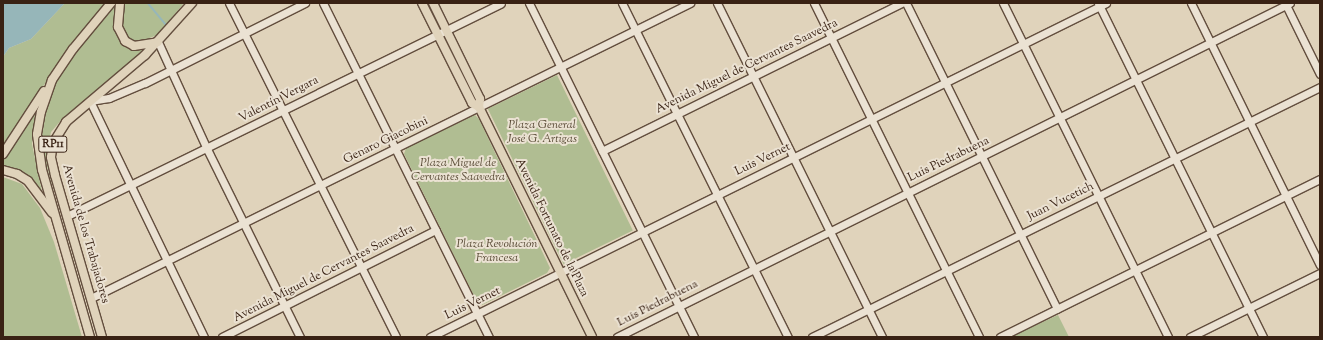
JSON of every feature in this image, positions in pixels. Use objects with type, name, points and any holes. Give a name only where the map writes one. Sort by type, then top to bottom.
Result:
[{"type":"main road","name":"Avenida de los Trabajadores","points":[[90,337],[42,170],[37,140],[41,112],[52,80],[73,49],[110,3]]},
{"type":"main road","points":[[120,3],[118,27],[125,41],[134,46],[158,42]]},
{"type":"main road","name":"Avenida de los Trabajadores","points":[[102,337],[52,165],[53,143],[66,122],[158,42],[192,3]]},
{"type":"main road","name":"Avenida Fortunato de la Plaza","points":[[422,3],[472,103],[479,107]]},
{"type":"main road","name":"Avenida Fortunato de la Plaza","points":[[433,3],[480,99],[479,107],[592,337]]},
{"type":"main road","points":[[3,154],[52,80]]},
{"type":"main road","points":[[3,170],[17,174],[28,182],[56,221]]},
{"type":"street","points":[[229,3],[396,337]]},
{"type":"street","points":[[204,337],[90,101],[109,98],[170,70],[306,3]]},
{"type":"street","points":[[323,3],[489,337]]},
{"type":"street","name":"Valentín Vergara","points":[[67,216],[207,149],[283,110],[502,3]]},
{"type":"street","points":[[529,3],[694,337]]},
{"type":"street","points":[[622,3],[788,337]]},
{"type":"street","name":"Genaro Giacobini","points":[[91,298],[690,3]]},
{"type":"street","points":[[717,3],[882,337]]},
{"type":"street","points":[[814,3],[980,337]]},
{"type":"street","name":"Avenida Miguel de Cervantes Saavedra","points":[[602,151],[902,3]]},
{"type":"street","points":[[906,3],[1057,309]]},
{"type":"street","points":[[1003,3],[1168,337]]},
{"type":"street","points":[[1190,3],[1320,265]]},
{"type":"street","points":[[1101,4],[1136,79],[1264,337]]},
{"type":"street","name":"Luis Vernet","points":[[430,337],[1101,4]]},
{"type":"street","points":[[1287,4],[1320,74]]},
{"type":"street","name":"Luis Piedrabuena","points":[[617,337],[1287,4]]},
{"type":"street","points":[[158,42],[207,149],[300,337]]},
{"type":"street","name":"Juan Vucetich","points":[[812,337],[1320,87]]},
{"type":"street","points":[[1000,337],[1320,179]]},
{"type":"street","name":"Avenida Miguel de Cervantes Saavedra","points":[[222,337],[436,230]]},
{"type":"street","points":[[1190,337],[1320,273]]},
{"type":"green space","points":[[65,3],[105,3],[63,55],[3,150],[3,57],[9,48],[31,39]]},
{"type":"green space","points":[[118,3],[115,28],[121,41],[149,46],[63,118],[51,132],[46,157],[53,191],[41,142],[48,101],[56,81],[76,51]]},
{"type":"green space","points":[[122,3],[184,3],[157,35],[135,44],[121,34]]},
{"type":"green space","name":"Plaza General José G. Artigas","points":[[557,75],[633,230],[564,264],[488,109]]},
{"type":"green space","points":[[36,111],[32,144],[42,192],[21,172],[3,167],[3,157]]},
{"type":"green space","points":[[475,115],[479,119],[550,268],[547,273],[482,305],[477,302],[404,154],[406,148]]},
{"type":"green space","points":[[3,177],[22,184],[40,208],[54,242],[82,337],[3,337]]},
{"type":"green space","points":[[1058,315],[1069,337],[1010,337]]},
{"type":"water","points":[[3,3],[65,3],[31,39],[9,48],[3,57]]},
{"type":"waterway","points":[[148,3],[167,26]]},
{"type":"park label","name":"Plaza Miguel de Cervantes Saavedra","points":[[458,171]]},
{"type":"park label","name":"Plaza Revolución Francesa","points":[[497,252]]}]
